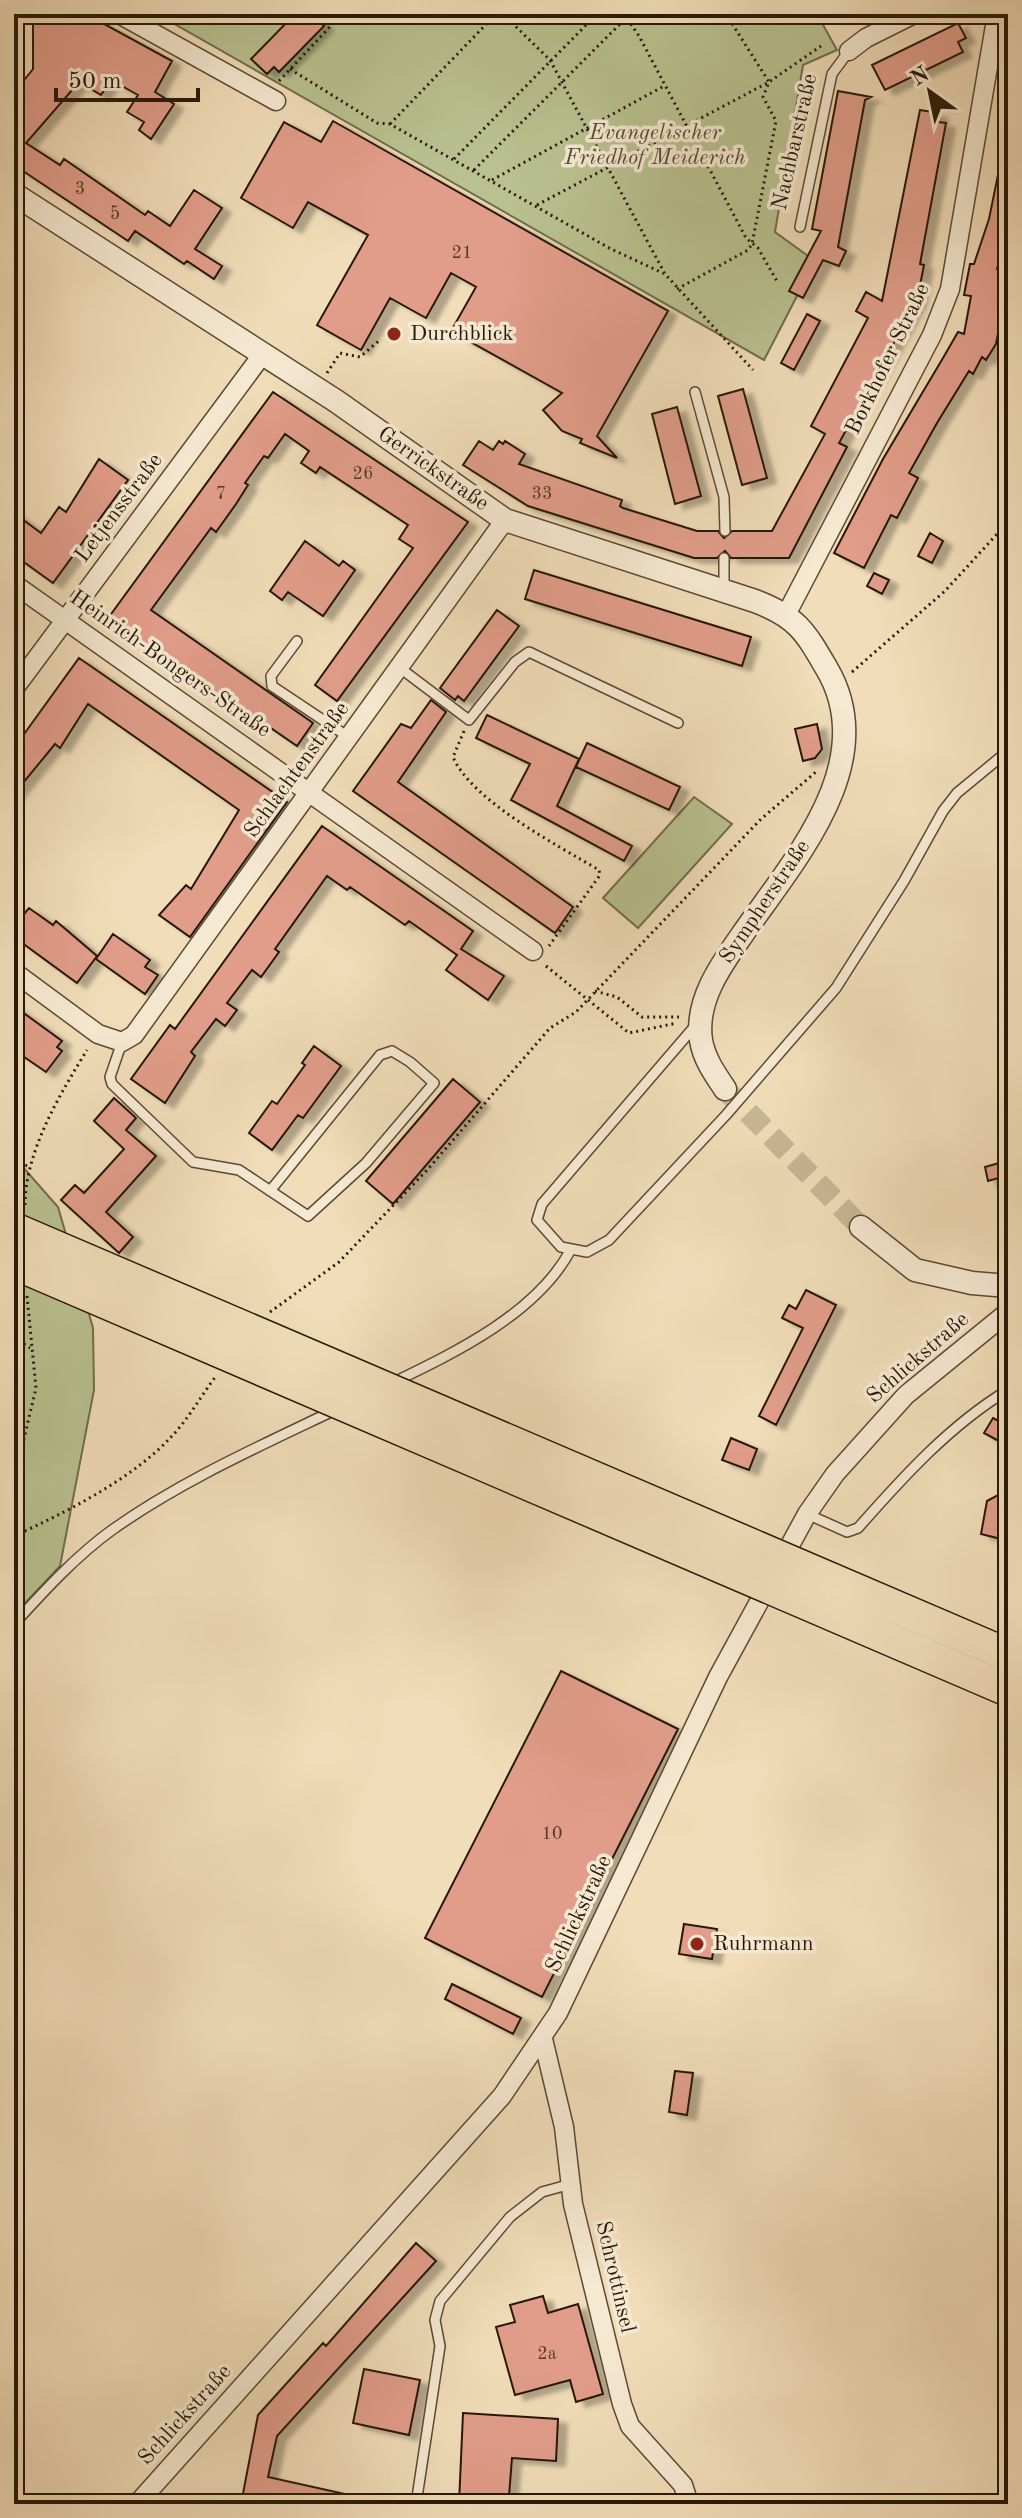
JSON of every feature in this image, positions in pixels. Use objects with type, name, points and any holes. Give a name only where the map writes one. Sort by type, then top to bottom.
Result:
[{"type":"highway","points":[[19,1221],[1008,1655]]},
{"type":"highway","points":[[20,1274],[1008,1690]]},
{"type":"street","points":[[119,14],[271,99]]},
{"type":"street","name":"Nachbarstraße","points":[[849,51],[866,38],[914,14]]},
{"type":"street","name":"Borkhofer Straße","points":[[787,613],[932,335],[950,289],[997,14]]},
{"type":"street","name":"Gerrickstraße","points":[[14,194],[316,389],[505,520],[787,613]]},
{"type":"street","name":"Letjensstraße","points":[[14,689],[262,355]]},
{"type":"street","name":"Schlachtenstraße","points":[[122,1042],[134,1035],[311,794],[505,520]]},
{"type":"street","name":"Heinrich-Bongers-Straße","points":[[14,584],[537,955]]},
{"type":"street","points":[[787,613],[804,630],[835,682]]},
{"type":"street","name":"Sympherstraße","points":[[725,1089],[704,1051],[701,1039],[708,991],[720,967],[809,838],[840,775],[844,743],[842,713],[835,682]]},
{"type":"street","points":[[14,972],[98,1034],[122,1042]]},
{"type":"street","points":[[861,1227],[915,1270],[972,1283],[1008,1286]]},
{"type":"street","name":"Schlickstraße","points":[[137,2504],[502,2096],[543,2039],[718,1677],[807,1514],[835,1474],[906,1395],[1008,1312]]},
{"type":"street","name":"Schrottinsel","points":[[543,2039],[564,2127],[571,2184],[595,2297],[630,2426],[683,2485],[689,2504]]},
{"type":"lane","name":"Nachbarstraße","points":[[800,227],[832,74],[849,51]]},
{"type":"lane","points":[[695,392],[724,497],[725,531]]},
{"type":"lane","points":[[724,558],[724,591]]},
{"type":"lane","points":[[297,641],[271,676],[272,686],[350,738]]},
{"type":"lane","points":[[400,668],[469,720],[515,662],[529,652],[678,723]]},
{"type":"lane","points":[[703,1017],[542,1204],[537,1220],[542,1229],[570,1251],[587,1252],[609,1240],[778,1056],[836,988],[904,881],[943,811],[957,793],[1008,751]]},
{"type":"lane","points":[[122,1042],[110,1077],[118,1091],[193,1162],[239,1170],[270,1191],[308,1216],[366,1163],[434,1083],[392,1051],[380,1055],[367,1067],[270,1191]]},
{"type":"lane","points":[[367,1395],[423,1368],[510,1316],[560,1270],[570,1251]]},
{"type":"lane","points":[[807,1514],[847,1532],[858,1528],[911,1468],[979,1407],[1008,1390]]},
{"type":"lane","points":[[14,1624],[51,1584],[111,1531],[184,1485],[353,1401]]},
{"type":"lane","points":[[416,2504],[440,2346],[435,2320],[440,2301],[454,2280],[510,2217],[542,2192],[571,2184]]},
{"type":"path","points":[[212,25],[216,14]]},
{"type":"path","points":[[271,99],[290,69],[342,14]]},
{"type":"path","points":[[390,124],[496,14]]},
{"type":"path","points":[[503,14],[550,60],[665,274],[753,370]]},
{"type":"path","points":[[454,159],[597,14]]},
{"type":"path","points":[[726,14],[769,82]]},
{"type":"path","points":[[474,170],[625,16],[746,238],[778,283]]},
{"type":"path","points":[[537,205],[769,82],[821,46]]},
{"type":"path","points":[[290,69],[377,123],[390,124],[611,249],[665,274]]},
{"type":"path","points":[[677,289],[748,250],[752,244],[776,121],[763,97],[769,82]]},
{"type":"path","points":[[492,180],[665,86]]},
{"type":"path","points":[[316,389],[340,353],[360,357],[381,339]]},
{"type":"path","points":[[835,682],[868,660],[924,610],[1008,522]]},
{"type":"path","points":[[469,720],[453,757],[459,771],[511,816],[599,870],[600,875],[537,955],[587,1001],[629,1033],[703,1017]]},
{"type":"path","points":[[270,1312],[339,1262],[418,1180],[550,1028],[587,1001],[761,819],[812,776],[825,756],[844,743]]},
{"type":"path","points":[[595,991],[617,997],[642,1017],[703,1017]]},
{"type":"path","points":[[19,1221],[30,1167],[53,1115],[98,1034]]},
{"type":"path","points":[[14,1161],[30,1167]]},
{"type":"path","points":[[14,1481],[36,1388],[36,1366],[30,1348],[20,1274]]},
{"type":"path","points":[[14,1337],[30,1348]]},
{"type":"path","points":[[14,1536],[69,1509],[152,1454],[171,1437],[219,1371]]},
{"type":"green space","name":"Evangelischer Friedhof Meiderich","points":[[157,14],[817,14],[837,50],[803,65],[775,232],[815,261],[764,360]]},
{"type":"green space","points":[[694,797],[732,824],[638,928],[603,898]]},
{"type":"green space","points":[[14,1157],[58,1207],[93,1328],[94,1390],[60,1566],[14,1615]]},
{"type":"building","points":[[33,14],[86,14],[172,61],[155,92],[174,104],[151,139],[139,130],[144,122],[127,112],[138,95],[111,80],[101,95],[79,82],[26,143],[60,165],[64,159],[145,215],[148,211],[170,226],[194,190],[222,208],[195,249],[222,266],[214,279],[187,261],[184,264],[135,231],[128,241],[14,165],[14,134],[18,137],[17,89],[33,69]]},
{"type":"building","points":[[295,14],[312,14],[324,26],[279,72],[274,67],[267,74],[251,59]]},
{"type":"building","points":[[958,23],[966,38],[958,42],[963,52],[885,90],[872,65]]},
{"type":"building","points":[[838,91],[871,97],[865,100],[838,247],[846,251],[839,266],[823,260],[803,298],[789,291],[821,231],[812,229]]},
{"type":"building","points":[[920,110],[939,113],[937,122],[946,123],[920,264],[924,265],[917,301],[839,443],[847,447],[789,558],[731,558],[725,551],[717,558],[694,558],[528,506],[463,465],[479,441],[493,450],[499,441],[503,444],[505,441],[525,454],[519,464],[622,500],[620,506],[623,508],[697,531],[718,531],[724,538],[732,531],[772,531],[825,434],[811,426],[868,318],[856,311],[866,292],[882,301]]},
{"type":"building","points":[[333,121],[668,311],[597,436],[617,458],[580,443],[582,439],[562,431],[543,410],[562,393],[451,331],[476,287],[451,273],[426,318],[390,298],[361,350],[317,325],[368,235],[308,202],[293,228],[241,198],[284,122],[321,142]]},
{"type":"building","points":[[1001,160],[1008,161],[1008,238],[997,269],[1005,270],[998,308],[1008,310],[1008,324],[1000,323],[996,344],[986,360],[982,357],[973,374],[969,371],[937,423],[909,473],[918,478],[897,518],[891,515],[864,568],[834,553],[883,459],[958,332],[964,334],[971,296],[964,295],[970,264],[974,264],[989,219]]},
{"type":"building","points":[[807,314],[820,321],[794,370],[781,363]]},
{"type":"building","points":[[743,389],[767,478],[742,485],[718,396]]},
{"type":"building","points":[[273,392],[468,522],[337,701],[315,685],[413,548],[399,539],[408,525],[320,467],[316,473],[301,463],[309,451],[285,434],[268,458],[264,456],[216,532],[211,528],[151,610],[313,723],[297,746],[229,699],[227,702],[202,688],[106,621]]},
{"type":"building","points":[[677,407],[701,496],[675,504],[652,414]]},
{"type":"building","points":[[99,459],[128,480],[53,583],[14,555],[14,513],[41,533],[59,507],[66,512]]},
{"type":"building","points":[[930,533],[943,541],[932,563],[918,556]]},
{"type":"building","points":[[305,541],[339,566],[343,561],[355,570],[323,616],[288,592],[282,600],[270,591]]},
{"type":"building","points":[[534,570],[751,637],[742,666],[525,599]]},
{"type":"building","points":[[874,573],[889,580],[882,594],[867,586]]},
{"type":"building","points":[[497,610],[519,626],[464,701],[458,696],[455,700],[440,688]]},
{"type":"building","points":[[79,658],[287,802],[190,937],[159,915],[186,885],[191,889],[239,810],[88,704],[60,748],[55,744],[14,794],[14,748]]},
{"type":"building","points":[[431,700],[446,712],[398,782],[573,907],[555,933],[353,791],[401,724],[411,728]]},
{"type":"building","points":[[487,715],[579,759],[557,806],[632,846],[624,861],[511,800],[530,764],[476,738]]},
{"type":"building","points":[[817,724],[822,749],[815,758],[803,761],[795,729]]},
{"type":"building","points":[[587,743],[680,787],[669,810],[576,767]]},
{"type":"building","points":[[322,826],[473,931],[461,949],[504,976],[488,1000],[446,970],[457,955],[409,921],[405,925],[350,887],[347,890],[327,876],[275,949],[279,952],[261,977],[252,970],[227,1003],[237,1010],[225,1026],[216,1019],[191,1052],[195,1056],[165,1103],[131,1079],[170,1025],[175,1029]]},
{"type":"building","points":[[14,904],[25,913],[29,908],[53,925],[56,921],[97,956],[77,983],[14,937]]},
{"type":"building","points":[[113,934],[150,960],[145,967],[158,975],[145,994],[96,959]]},
{"type":"building","points":[[14,1006],[62,1041],[57,1047],[62,1051],[46,1072],[14,1050]]},
{"type":"building","points":[[314,1046],[341,1066],[303,1118],[298,1115],[272,1150],[249,1133],[272,1101],[277,1104],[305,1065],[302,1063]]},
{"type":"building","points":[[453,1079],[480,1102],[393,1204],[366,1181]]},
{"type":"building","points":[[114,1098],[136,1118],[126,1130],[156,1156],[106,1212],[133,1237],[119,1253],[61,1200],[75,1185],[84,1193],[124,1149],[94,1121]]},
{"type":"building","points":[[999,1163],[1002,1177],[988,1181],[985,1167]]},
{"type":"building","points":[[806,1290],[836,1305],[776,1425],[759,1416],[803,1328],[782,1318],[789,1305],[796,1309]]},
{"type":"building","points":[[993,1418],[1008,1426],[1008,1446],[984,1433]]},
{"type":"building","points":[[731,1438],[757,1449],[749,1470],[722,1460]]},
{"type":"building","points":[[998,1495],[1008,1498],[1008,1523],[1001,1539],[981,1534],[987,1501]]},
{"type":"building","points":[[561,1671],[678,1729],[542,1997],[425,1938]]},
{"type":"building","name":"Ruhrmann","points":[[684,1924],[717,1929],[712,1959],[679,1954]]},
{"type":"building","points":[[452,1984],[521,2018],[513,2034],[445,1999]]},
{"type":"building","points":[[675,2071],[693,2073],[687,2115],[669,2112]]},
{"type":"building","points":[[416,2243],[436,2261],[277,2436],[268,2477],[363,2498],[362,2504],[241,2504],[258,2415],[323,2343],[326,2346]]},
{"type":"building","points":[[543,2296],[548,2313],[578,2304],[603,2394],[576,2402],[570,2380],[515,2395],[496,2327],[515,2322],[510,2305]]},
{"type":"building","points":[[364,2369],[420,2380],[409,2435],[353,2423]]},
{"type":"building","points":[[463,2413],[558,2419],[556,2461],[512,2458],[509,2496],[490,2494],[488,2504],[459,2504]]},
{"type":"tunnel","points":[[725,1089],[861,1227]]},
{"type":"place","name":"Durchblick","points":[[394,334]]},
{"type":"place","name":"Ruhrmann","points":[[697,1944]]}]
